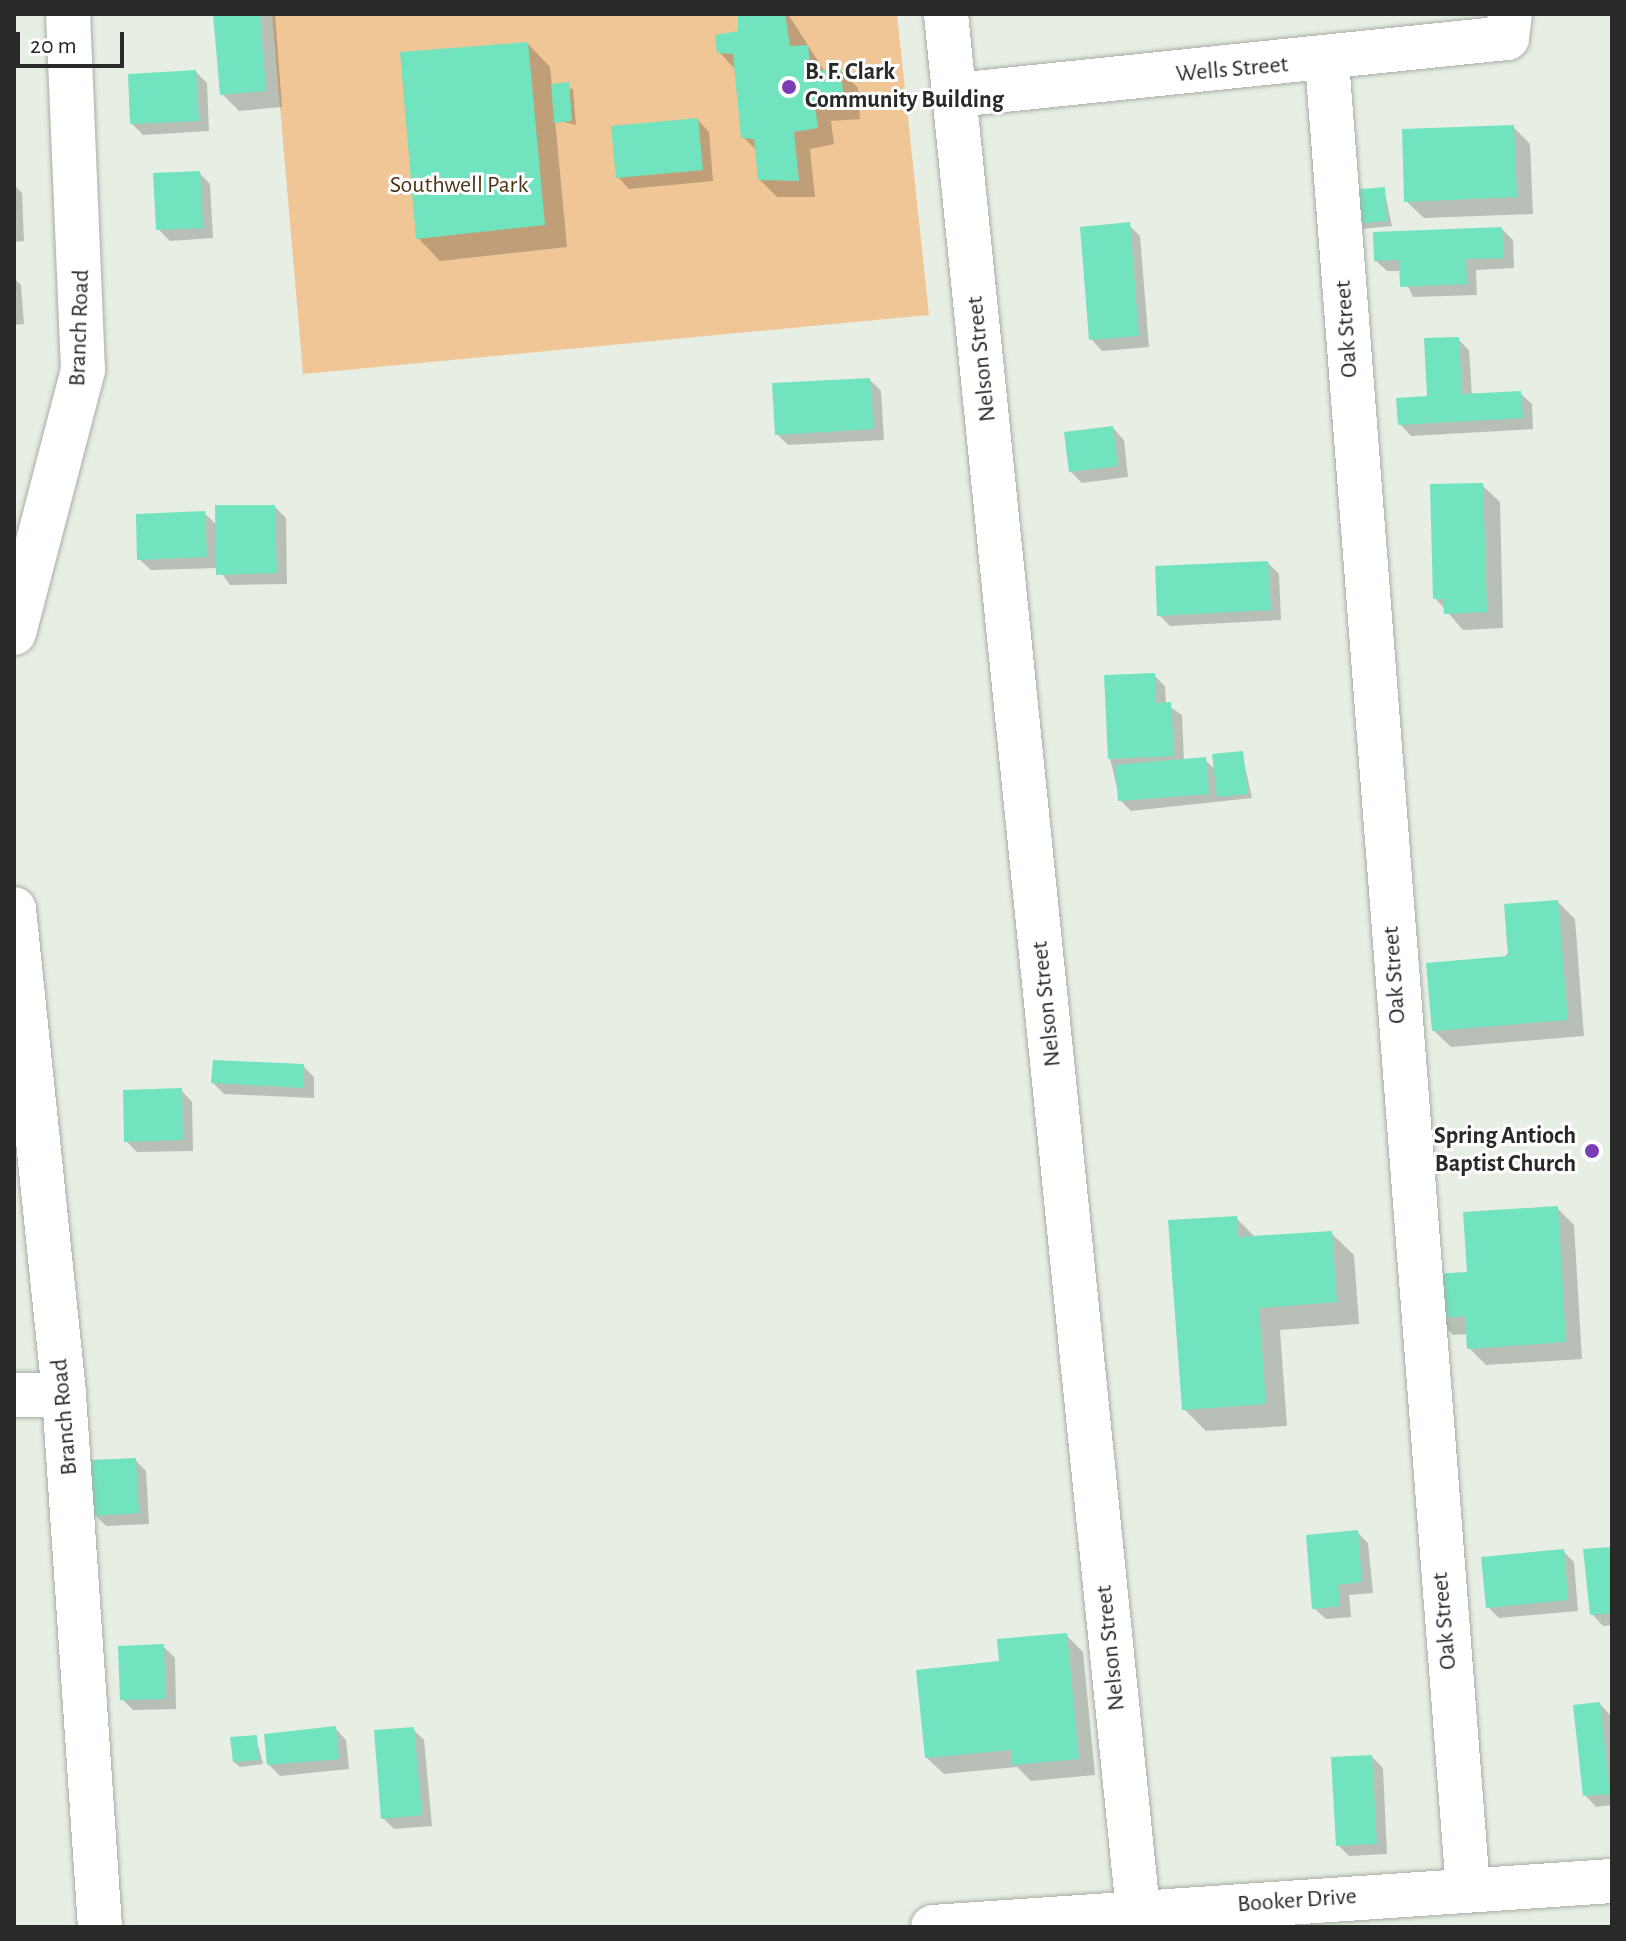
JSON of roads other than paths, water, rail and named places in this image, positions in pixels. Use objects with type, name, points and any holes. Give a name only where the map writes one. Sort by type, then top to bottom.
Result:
[{"type":"street","name":"Branch Road","points":[[14,633],[83,370],[68,14]]},
{"type":"street","name":"Nelson Street","points":[[946,14],[1138,1912]]},
{"type":"street","name":"Wells Street","points":[[956,95],[1327,61],[1508,26]]},
{"type":"street","name":"Oak Street","points":[[1327,61],[1468,1888]]},
{"type":"street","name":"Branch Road","points":[[14,909],[64,1395],[100,1927]]},
{"type":"street","points":[[14,1395],[64,1395]]},
{"type":"street","name":"Booker Drive","points":[[933,1927],[1468,1888],[1612,1881]]},
{"type":"place","name":"B. F. Clark Community Building","points":[[789,87]]},
{"type":"place","name":"Spring Antioch Baptist Church","points":[[1592,1151]]},
{"type":"park label","name":"Southwell Park","points":[[459,186]]}]
